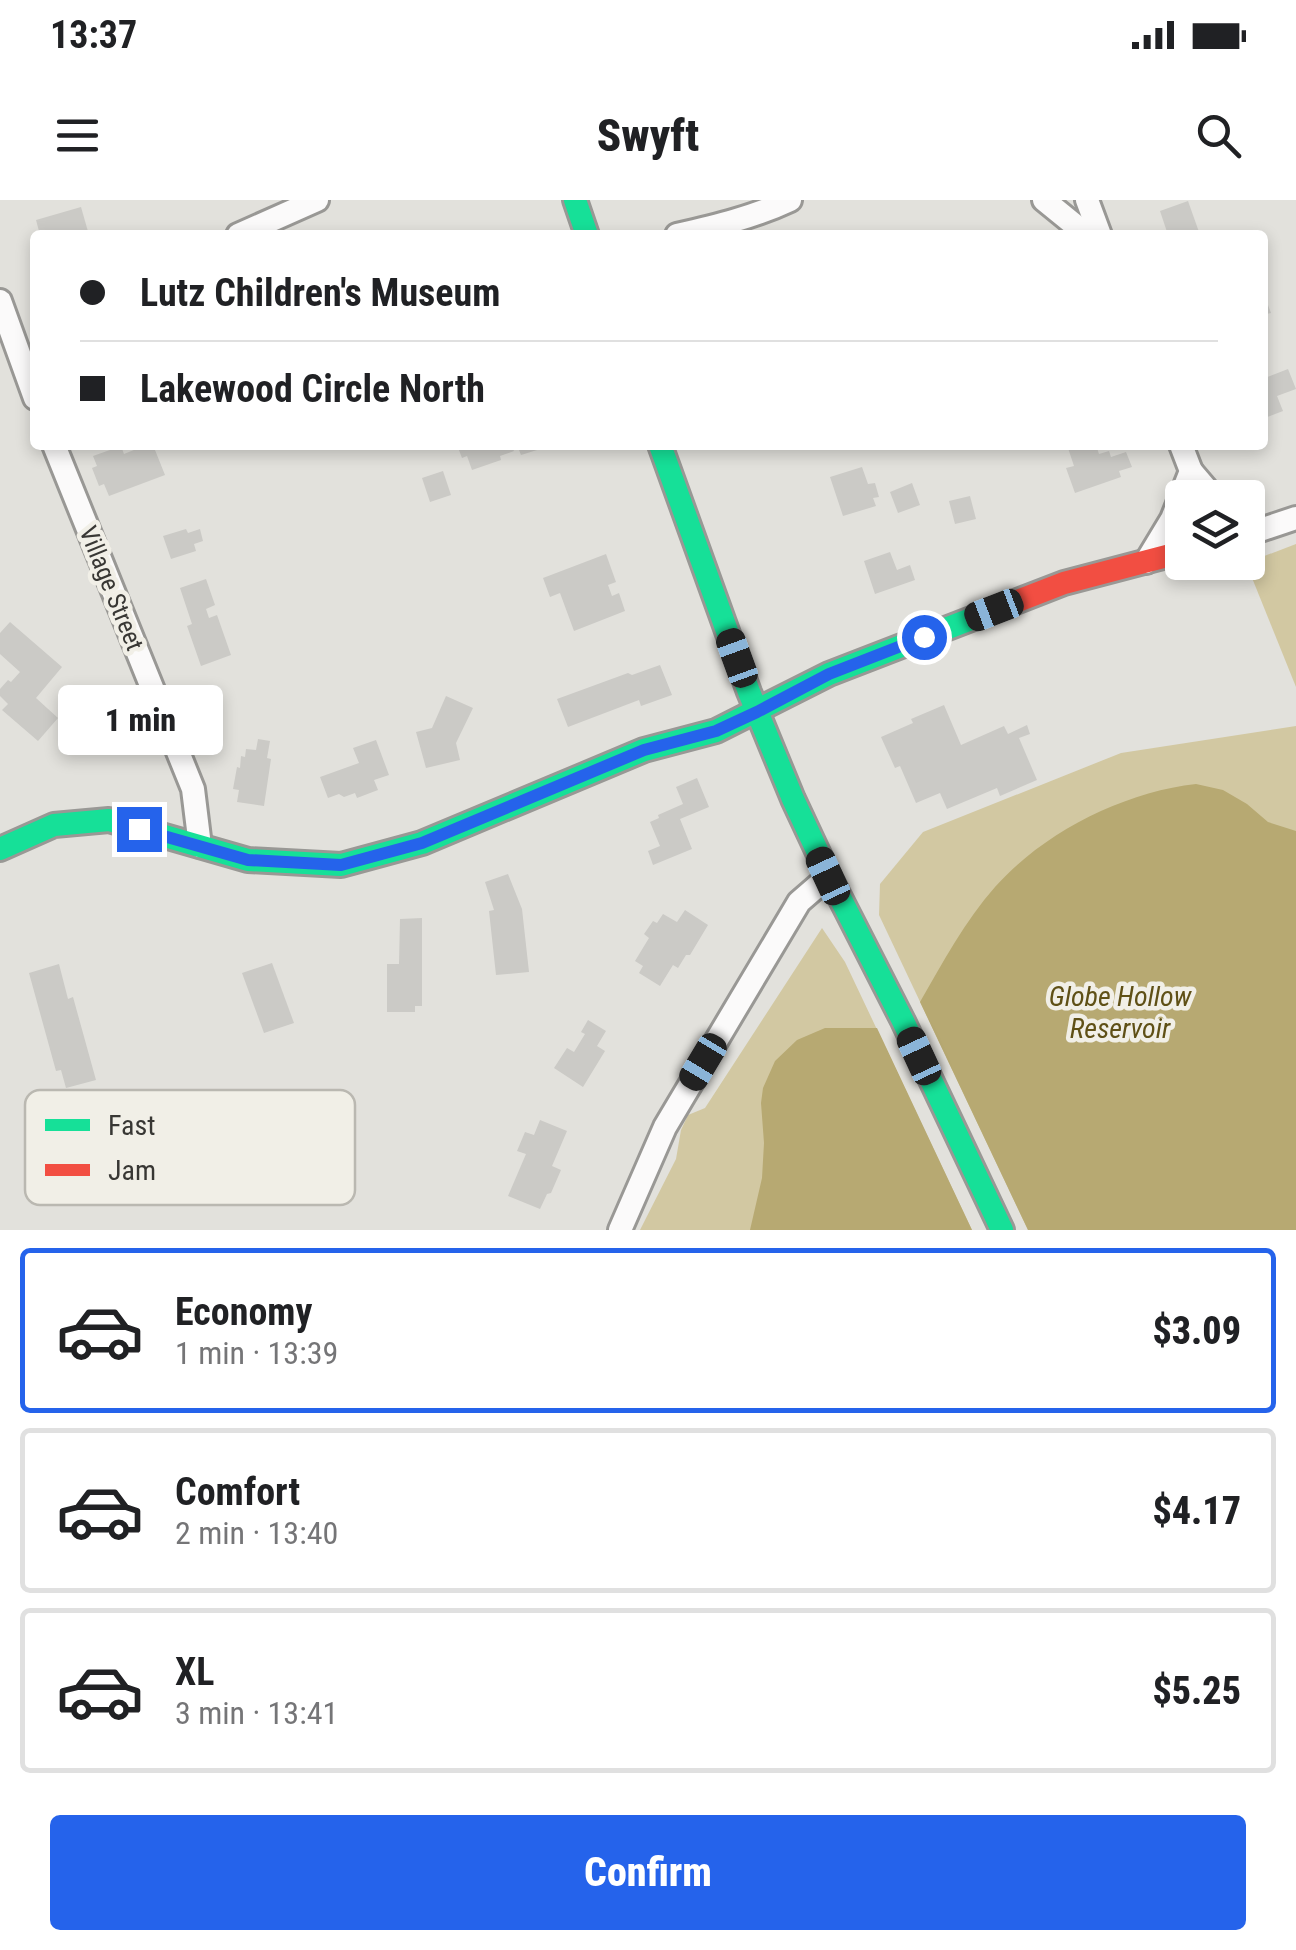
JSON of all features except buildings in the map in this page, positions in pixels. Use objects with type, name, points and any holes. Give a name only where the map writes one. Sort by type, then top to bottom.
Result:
[{"type":"street","points":[[249,230],[317,200]]},
{"type":"street","points":[[575,200],[585,230]]},
{"type":"street","points":[[698,230],[740,220],[790,200]]},
{"type":"street","points":[[1044,200],[1081,230]]},
{"type":"street","points":[[1087,200],[1098,230]]},
{"type":"street","points":[[0,301],[6,337],[30,387]]},
{"type":"street","points":[[6,337],[30,327]]},
{"type":"street","name":"Village Street","points":[[56,450],[193,789],[200,846]]},
{"type":"street","points":[[662,450],[757,712],[793,799],[1002,1230]]},
{"type":"street","points":[[1183,450],[1199,480]]},
{"type":"street","points":[[1146,562],[1172,520],[1191,471]]},
{"type":"street","points":[[1265,526],[1296,518]]},
{"type":"street","points":[[0,849],[54,825],[108,820],[248,860],[341,865],[422,843],[644,750],[716,731],[829,674],[1064,583],[1165,557]]},
{"type":"street","points":[[620,1230],[665,1127],[799,902],[828,876]]},
{"type":"shaded area","points":[[1296,544],[1296,687],[1253,580],[1265,580],[1265,556]]},
{"type":"shaded area","name":"Globe Hollow Reservoir","points":[[1296,726],[1296,1230],[1028,1230],[879,915],[880,884],[923,832],[1121,753]]},
{"type":"shaded area","points":[[822,928],[845,962],[972,1230],[640,1230],[676,1159],[688,1115],[705,1108]]},
{"type":"water","name":"Globe Hollow Reservoir","points":[[1196,784],[1223,790],[1268,822],[1296,831],[1296,1230],[1028,1230],[920,1002],[984,900],[1037,849],[1061,832],[1114,806],[1169,788]]},
{"type":"water","points":[[825,1028],[877,1028],[972,1230],[750,1230],[762,1178],[763,1088],[775,1061],[797,1040]]},
{"type":"traffic: fast","points":[[575,200],[585,230]]},
{"type":"traffic: fast","points":[[662,450],[749,692],[793,799],[1002,1230]]},
{"type":"traffic: fast","points":[[0,849],[54,825],[109,820],[248,860],[341,865],[422,843],[644,750],[716,731],[829,674],[997,609]]},
{"type":"traffic: jam","points":[[997,609],[1064,583],[1165,556]]},
{"type":"route","points":[[139,829],[248,860],[341,865],[422,843],[644,750],[716,731],[829,674],[924,637]]}]
